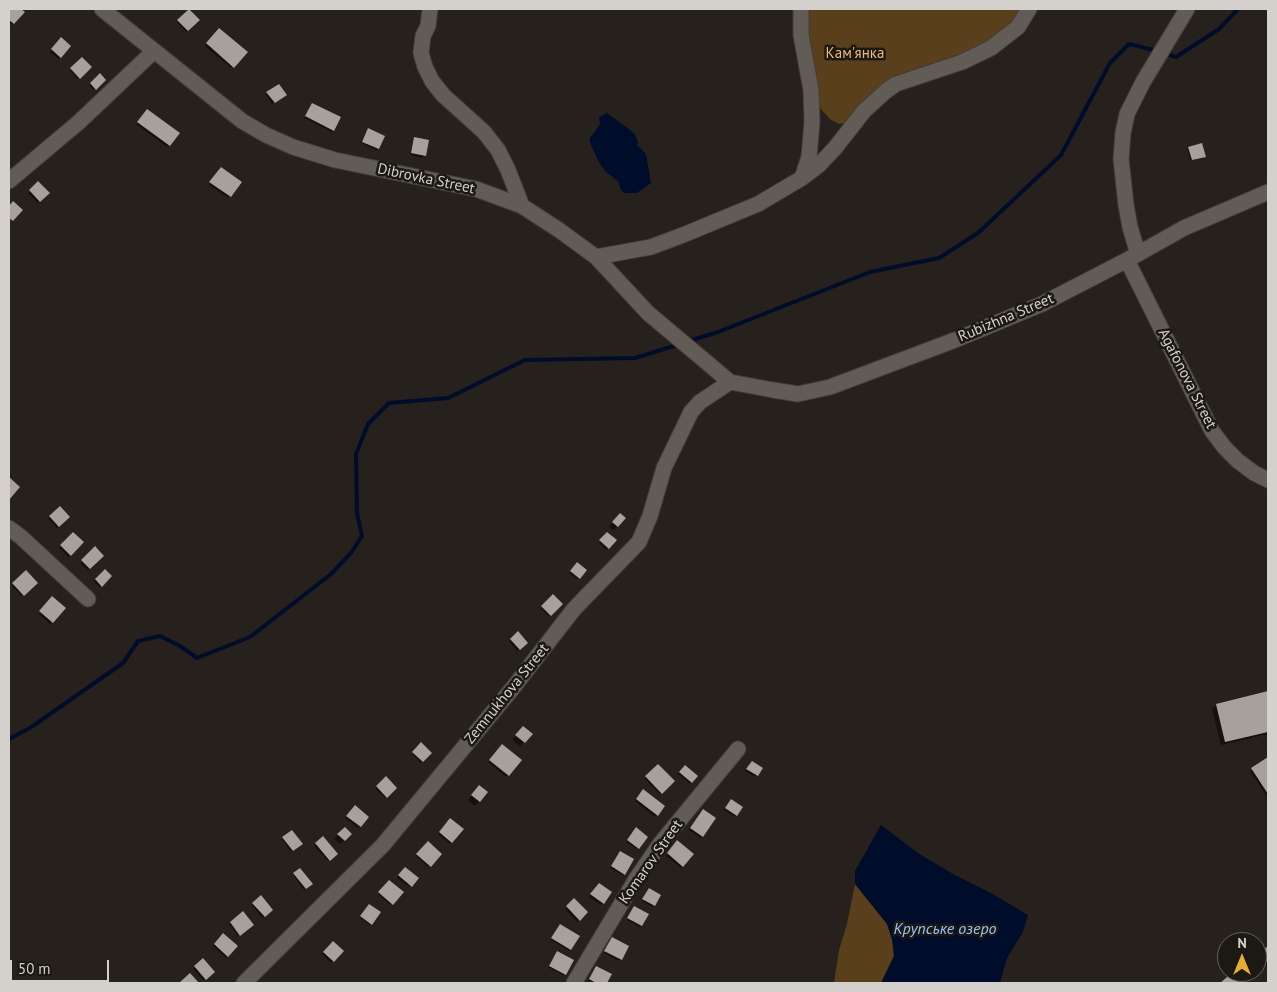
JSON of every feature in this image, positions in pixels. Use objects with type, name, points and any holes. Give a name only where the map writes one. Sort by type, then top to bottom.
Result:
[{"type":"street","name":"Dibrovka Street","points":[[102,9],[242,121],[266,135],[293,147],[335,160],[476,189],[522,206],[596,257],[648,313],[730,382]]},
{"type":"street","points":[[430,9],[421,53],[425,67],[443,95],[484,132],[498,150],[522,206]]},
{"type":"street","points":[[801,9],[801,35],[811,90],[812,122],[809,157],[802,178]]},
{"type":"street","points":[[596,257],[651,246],[758,204],[802,178],[818,165],[835,148],[864,111],[886,91],[896,84],[955,64],[991,48],[1018,26],[1029,9]]},
{"type":"street","name":"Agafonova Street","points":[[1186,9],[1155,60],[1127,114],[1123,133],[1122,159],[1133,257],[1212,431],[1238,461],[1254,473],[1268,480]]},
{"type":"street","points":[[9,181],[79,122],[154,51]]},
{"type":"street","name":"Rubizhna Street","points":[[730,382],[798,394],[830,387],[955,340],[1042,304],[1133,257],[1184,228],[1268,192]]},
{"type":"street","name":"Zemnukhova Street","points":[[244,983],[382,845],[512,689],[574,609],[639,542],[650,516],[664,468],[691,412],[700,402],[730,382]]},
{"type":"street","points":[[9,528],[88,599]]},
{"type":"street","name":"Komarov Street","points":[[574,983],[660,844],[738,749]]},
{"type":"green space","name":"Кам'янка","points":[[804,9],[1022,9],[1016,22],[1002,35],[932,69],[848,122],[839,124],[830,119],[819,107]]},
{"type":"green space","points":[[855,884],[887,924],[892,939],[894,956],[881,983],[834,983],[839,950],[847,924]]},
{"type":"water","points":[[607,113],[634,133],[638,142],[637,145],[646,154],[651,183],[637,193],[624,193],[621,190],[618,181],[606,172],[600,164],[590,143],[590,138],[600,124],[599,117]]},
{"type":"water","name":"Крупське озеро","points":[[881,825],[918,853],[1028,915],[1023,932],[1007,958],[1000,983],[881,983],[894,956],[892,939],[887,924],[855,884],[855,871]]},
{"type":"building","points":[[10,9],[21,9],[25,12],[14,24],[9,20]]},
{"type":"building","points":[[189,9],[200,20],[188,31],[177,20]]},
{"type":"building","points":[[219,28],[248,52],[234,68],[206,43]]},
{"type":"building","points":[[61,37],[71,46],[61,58],[51,49]]},
{"type":"building","points":[[82,57],[92,67],[80,79],[70,68]]},
{"type":"building","points":[[100,73],[106,80],[96,90],[90,83]]},
{"type":"building","points":[[279,84],[287,95],[275,103],[266,92]]},
{"type":"building","points":[[312,103],[341,117],[334,131],[305,116]]},
{"type":"building","points":[[147,109],[180,133],[170,146],[137,122]]},
{"type":"building","points":[[368,128],[385,136],[379,149],[362,142]]},
{"type":"building","points":[[414,137],[429,140],[426,156],[411,153]]},
{"type":"building","points":[[1202,143],[1206,157],[1192,160],[1188,147]]},
{"type":"building","points":[[221,167],[242,182],[231,197],[209,182]]},
{"type":"building","points":[[38,181],[50,193],[40,202],[29,190]]},
{"type":"building","points":[[13,201],[23,210],[13,221],[9,218],[9,206]]},
{"type":"building","points":[[9,477],[20,487],[9,500]]},
{"type":"building","points":[[60,506],[70,517],[59,527],[49,516]]},
{"type":"building","points":[[620,513],[626,518],[618,527],[612,522]]},
{"type":"building","points":[[73,532],[84,542],[71,556],[60,545]]},
{"type":"building","points":[[607,532],[617,540],[609,549],[599,540]]},
{"type":"building","points":[[95,546],[104,556],[90,569],[81,560]]},
{"type":"building","points":[[577,562],[587,570],[580,579],[570,571]]},
{"type":"building","points":[[105,569],[112,576],[102,587],[95,579]]},
{"type":"building","points":[[26,570],[38,583],[24,596],[12,583]]},
{"type":"building","points":[[553,594],[563,604],[551,616],[541,606]]},
{"type":"building","points":[[52,596],[66,608],[53,623],[39,611]]},
{"type":"building","points":[[518,631],[528,643],[520,650],[510,639]]},
{"type":"building","points":[[1268,691],[1268,732],[1225,742],[1216,704]]},
{"type":"building","points":[[523,726],[533,734],[525,743],[515,735]]},
{"type":"building","points":[[421,742],[432,753],[423,762],[412,752]]},
{"type":"building","points":[[502,744],[522,760],[509,776],[489,760]]},
{"type":"building","points":[[1268,757],[1268,794],[1251,768]]},
{"type":"building","points":[[752,761],[763,768],[758,776],[746,769]]},
{"type":"building","points":[[658,764],[675,781],[662,794],[645,776]]},
{"type":"building","points":[[685,765],[698,776],[692,783],[679,772]]},
{"type":"building","points":[[386,776],[397,788],[387,798],[376,786]]},
{"type":"building","points":[[479,785],[488,792],[480,802],[471,795]]},
{"type":"building","points":[[643,789],[665,806],[658,816],[636,799]]},
{"type":"building","points":[[731,799],[743,807],[737,816],[725,808]]},
{"type":"building","points":[[355,805],[369,817],[361,827],[346,816]]},
{"type":"building","points":[[703,809],[716,818],[703,837],[690,828]]},
{"type":"building","points":[[450,818],[464,829],[452,843],[439,832]]},
{"type":"building","points":[[345,827],[352,834],[345,841],[337,834]]},
{"type":"building","points":[[636,827],[648,837],[639,849],[627,840]]},
{"type":"building","points":[[292,830],[303,844],[293,851],[282,837]]},
{"type":"building","points":[[323,836],[338,854],[330,861],[315,843]]},
{"type":"building","points":[[677,840],[694,854],[683,867],[667,853]]},
{"type":"building","points":[[428,841],[442,854],[431,867],[416,854]]},
{"type":"building","points":[[620,851],[634,859],[625,875],[611,866]]},
{"type":"building","points":[[405,867],[419,878],[412,887],[398,875]]},
{"type":"building","points":[[300,868],[313,884],[306,889],[293,873]]},
{"type":"building","points":[[389,880],[404,892],[393,905],[378,892]]},
{"type":"building","points":[[599,883],[612,892],[604,904],[590,894]]},
{"type":"building","points":[[649,888],[661,895],[655,906],[642,899]]},
{"type":"building","points":[[261,895],[273,910],[265,917],[252,903]]},
{"type":"building","points":[[574,898],[588,912],[580,921],[566,906]]},
{"type":"building","points":[[369,904],[381,912],[372,925],[360,916]]},
{"type":"building","points":[[634,906],[649,914],[642,926],[627,918]]},
{"type":"building","points":[[243,911],[254,925],[240,936],[230,922]]},
{"type":"building","points":[[560,924],[580,936],[571,950],[551,938]]},
{"type":"building","points":[[223,933],[238,946],[228,957],[214,944]]},
{"type":"building","points":[[612,937],[629,946],[622,960],[604,951]]},
{"type":"building","points":[[333,941],[344,951],[334,962],[323,952]]},
{"type":"building","points":[[1268,946],[1268,963],[1267,962]]},
{"type":"building","points":[[557,951],[574,960],[566,975],[549,966]]},
{"type":"building","points":[[203,958],[215,972],[206,980],[194,966]]},
{"type":"building","points":[[596,966],[612,974],[607,983],[596,983],[589,979]]},
{"type":"building","points":[[190,973],[199,983],[180,982]]},
{"type":"building","points":[[1240,982],[1241,983],[1220,983]]},
{"type":"waterway","points":[[1164,53],[1176,57],[1219,29],[1238,9]]},
{"type":"waterway","points":[[689,341],[718,332],[870,272],[939,258],[978,233],[1061,155],[1110,63],[1129,44],[1158,51]]},
{"type":"waterway","points":[[9,739],[30,728],[123,663],[138,641],[160,636],[180,646],[197,658],[250,637],[331,574],[351,553],[362,536],[357,513],[356,454],[368,424],[389,403],[448,398],[525,360],[635,358],[680,344]]}]
